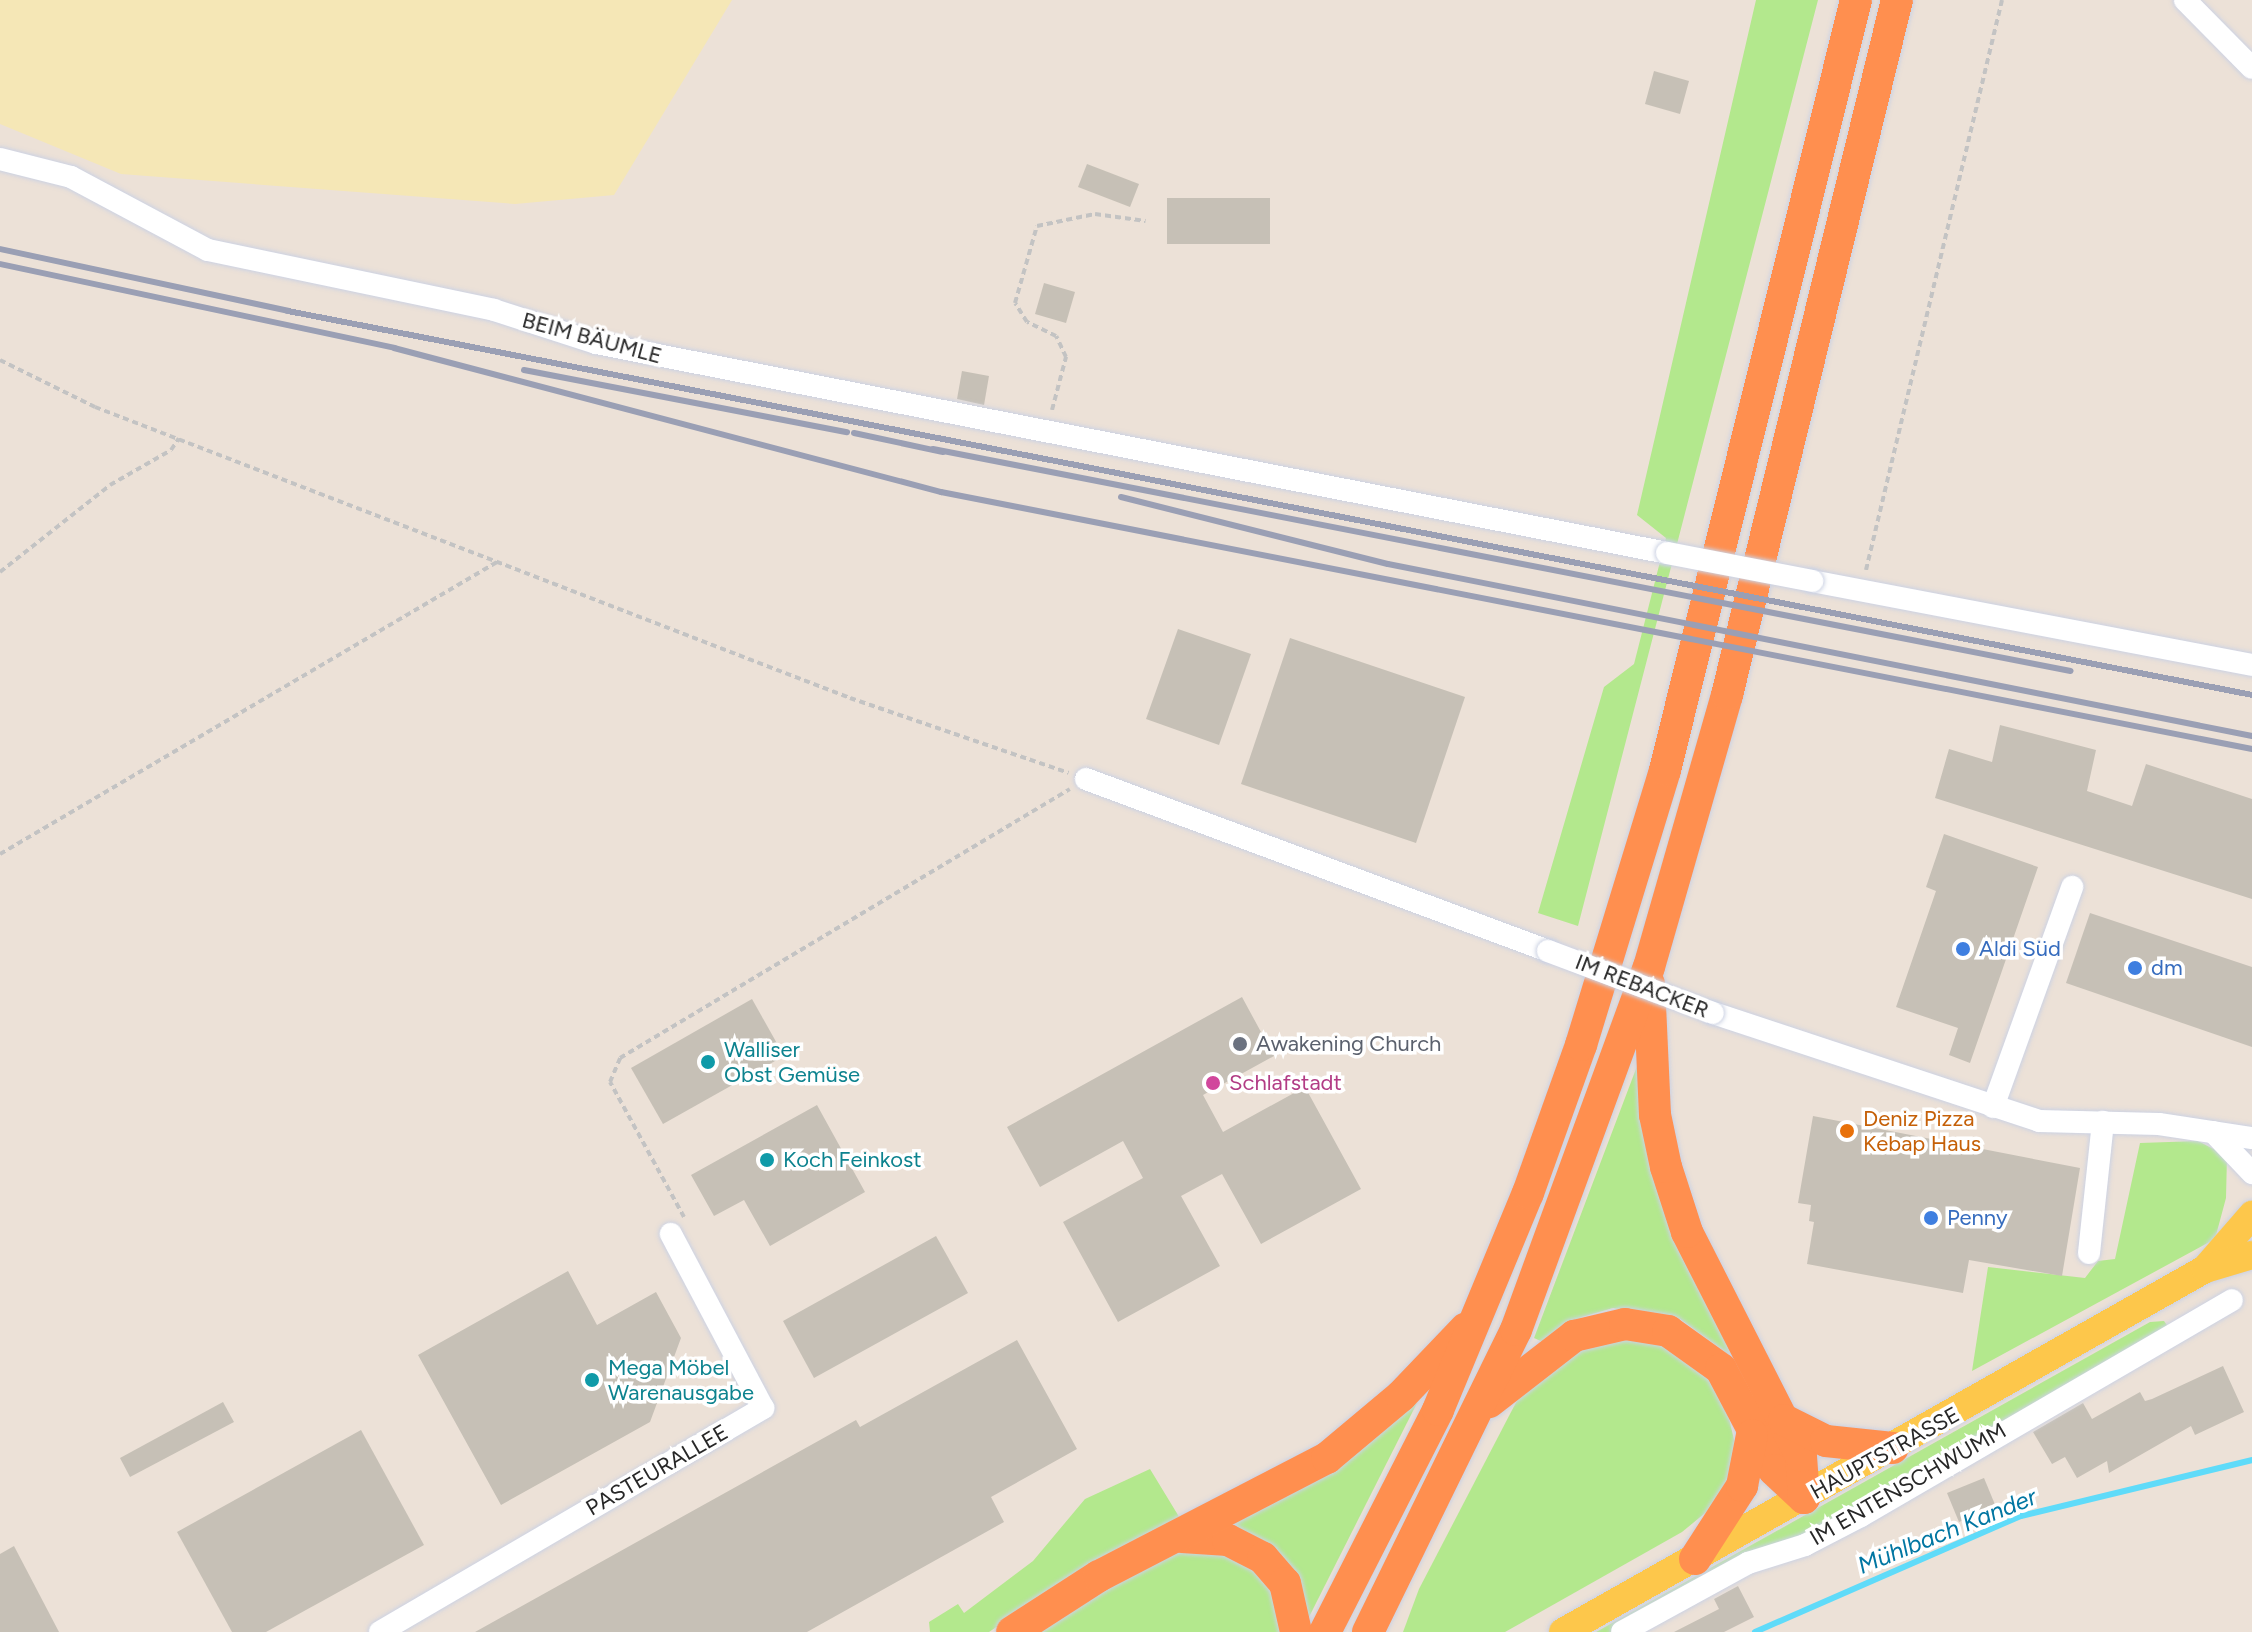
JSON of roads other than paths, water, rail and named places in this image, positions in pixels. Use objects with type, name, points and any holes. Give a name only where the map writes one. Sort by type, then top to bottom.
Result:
[{"type":"highway","points":[[1325,1632],[1398,1494],[1478,1315],[1581,1045],[1665,770],[1856,0]]},
{"type":"highway","points":[[1368,1632],[1481,1410],[1561,1217],[1649,967],[1727,695],[1897,0]]},
{"type":"highway","points":[[1649,967],[1655,1115],[1666,1167],[1687,1232],[1801,1456],[1804,1498]]},
{"type":"highway","points":[[1012,1632],[1099,1576],[1182,1537],[1327,1458],[1401,1396],[1478,1315]]},
{"type":"highway","points":[[1481,1410],[1574,1336],[1600,1327],[1648,1325],[1686,1339],[1721,1369],[1752,1435],[1774,1470],[1804,1498]]},
{"type":"highway","points":[[1784,1420],[1826,1441],[1893,1448]]},
{"type":"highway","points":[[1695,1559],[1742,1486],[1752,1435]]},
{"type":"highway","points":[[1182,1537],[1228,1540],[1263,1558],[1285,1583],[1296,1632]]},
{"type":"main road","name":"HAUPTSTRASSE","points":[[2205,1269],[2252,1215]]},
{"type":"main road","name":"HAUPTSTRASSE","points":[[1563,1632],[2205,1269],[2252,1255]]},
{"type":"street","points":[[2185,0],[2252,68]]},
{"type":"street","name":"BEIM BÄUMLE","points":[[0,159],[71,177],[208,250],[494,310],[596,343],[1863,592],[2252,665]]},
{"type":"street","name":"IM REBACKER","points":[[1086,779],[1713,1013],[1993,1107],[2039,1121],[2103,1122],[2252,1138]]},
{"type":"street","points":[[1993,1107],[2025,1010],[2072,887]]},
{"type":"street","points":[[2089,1253],[2103,1122]]},
{"type":"street","points":[[2213,1132],[2252,1173]]},
{"type":"street","name":"PASTEURALLEE","points":[[380,1632],[763,1408],[671,1234]]},
{"type":"street","points":[[2168,1292],[2190,1325]]},
{"type":"street","name":"IM ENTENSCHWUMM","points":[[1622,1632],[1748,1563],[1805,1545],[1861,1516],[2232,1300]]},
{"type":"waterway","name":"Mühlbach Kander","points":[[1755,1632],[2021,1516],[2252,1460]]},
{"type":"railway","points":[[0,249],[288,311],[2252,695]]},
{"type":"railway","points":[[0,264],[394,348],[941,492],[2252,749]]},
{"type":"railway","points":[[524,370],[847,432]]},
{"type":"railway","points":[[854,433],[943,452]]},
{"type":"railway","points":[[933,449],[2071,671]]},
{"type":"railway","points":[[1121,497],[1388,564],[2252,736]]},
{"type":"place","name":"Aldi Süd","points":[[1963,949]]},
{"type":"place","name":"dm","points":[[2135,968]]},
{"type":"place","name":"Awakening Church","points":[[1240,1044]]},
{"type":"place","name":"Walliser Obst Gemüse","points":[[708,1062]]},
{"type":"place","name":"Schlafstadt","points":[[1213,1083]]},
{"type":"place","name":"Deniz Pizza Kebap Haus","points":[[1847,1131]]},
{"type":"place","name":"Koch Feinkost","points":[[767,1160]]},
{"type":"place","name":"Penny","points":[[1931,1218]]},
{"type":"place","name":"Mega Möbel Warenausgabe","points":[[592,1380]]}]
